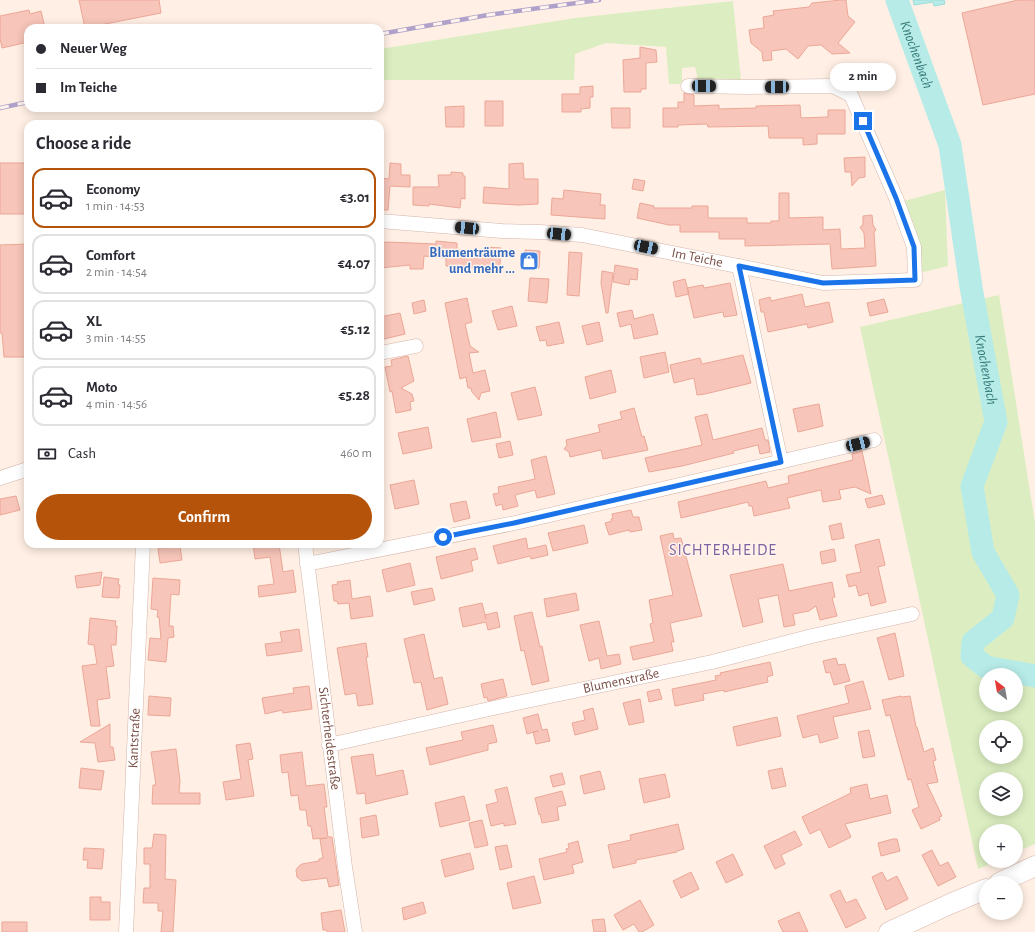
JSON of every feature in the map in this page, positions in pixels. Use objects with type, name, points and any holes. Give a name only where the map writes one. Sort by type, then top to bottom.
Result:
[{"type":"street","name":"Im Teiche","points":[[384,221],[502,231],[582,235],[823,283],[915,280],[914,247],[896,198],[851,95],[833,86],[688,86]]},
{"type":"street","points":[[739,266],[781,462]]},
{"type":"street","points":[[384,352],[416,346]]},
{"type":"street","points":[[308,564],[514,523],[874,440]]},
{"type":"street","points":[[0,478],[24,470]]},
{"type":"street","name":"Kantstraße","points":[[126,932],[143,548]]},
{"type":"street","name":"Sichterheidestraße","points":[[306,548],[329,746],[355,932]]},
{"type":"street","name":"Blumenstraße","points":[[329,746],[498,707],[712,662],[812,636],[912,614]]},
{"type":"street","points":[[1014,876],[1035,866]]},
{"type":"street","points":[[889,932],[979,892]]},
{"type":"green space","points":[[733,1],[741,81],[699,84],[695,67],[682,68],[682,81],[680,84],[669,84],[666,47],[606,43],[575,54],[574,80],[384,80],[384,48],[575,18]]},
{"type":"green space","points":[[945,190],[948,266],[924,272],[922,271],[920,248],[904,201]]},
{"type":"green space","points":[[999,295],[1035,523],[1035,844],[1023,849],[1023,824],[979,824],[979,868],[980,868],[978,869],[860,327]]},
{"type":"water","points":[[913,0],[944,0],[945,4],[934,6],[933,2],[914,5]]},
{"type":"building","points":[[79,0],[159,0],[161,13],[105,24],[84,24]]},
{"type":"building","points":[[846,0],[848,16],[855,22],[838,43],[850,53],[832,54],[821,45],[808,46],[798,59],[786,49],[771,51],[772,60],[763,61],[762,52],[751,43],[749,30],[764,28],[763,17],[774,15],[773,11],[809,7],[812,3]]},
{"type":"building","points":[[1018,0],[1035,0],[1035,94],[983,105],[962,13]]},
{"type":"building","points":[[29,10],[30,14],[41,11],[44,24],[24,24],[24,43],[2,48],[0,38],[0,16]]},
{"type":"building","points":[[640,47],[656,50],[657,62],[646,63],[646,89],[641,89],[641,92],[624,92],[623,60],[640,58]]},
{"type":"building","points":[[593,86],[593,97],[590,97],[590,108],[581,109],[581,112],[562,112],[562,94],[580,94],[580,87]]},
{"type":"building","points":[[684,93],[694,95],[694,106],[719,105],[719,109],[800,105],[801,118],[828,117],[828,110],[845,110],[845,134],[817,134],[817,144],[803,145],[803,138],[769,138],[768,126],[708,127],[707,124],[663,127],[663,108],[678,108],[678,102],[684,102]]},
{"type":"building","points":[[485,101],[503,101],[503,126],[485,126]]},
{"type":"building","points":[[464,106],[464,127],[446,127],[445,107]]},
{"type":"building","points":[[611,108],[630,108],[630,128],[612,128]]},
{"type":"building","points":[[865,157],[865,177],[859,178],[852,186],[851,172],[845,172],[844,158]]},
{"type":"building","points":[[0,163],[24,163],[24,214],[0,214]]},
{"type":"building","points":[[390,163],[401,164],[401,175],[410,175],[410,187],[390,186],[388,210],[384,210],[384,178],[389,179]]},
{"type":"building","points":[[523,163],[524,179],[538,179],[538,204],[518,205],[483,203],[484,187],[509,189],[509,164]]},
{"type":"building","points":[[451,172],[463,173],[463,176],[465,176],[465,199],[461,198],[460,208],[429,204],[429,206],[413,205],[413,187],[439,187],[438,175],[451,175]]},
{"type":"building","points":[[634,179],[645,181],[643,191],[632,189]]},
{"type":"building","points":[[564,190],[601,194],[600,205],[605,205],[605,219],[551,215],[552,198],[563,199]]},
{"type":"building","points":[[779,193],[789,193],[789,218],[823,217],[823,230],[840,229],[841,249],[865,248],[864,233],[860,227],[863,225],[863,216],[872,215],[873,225],[876,230],[874,232],[876,266],[832,269],[830,244],[745,246],[745,239],[719,239],[719,232],[680,232],[680,225],[669,225],[637,218],[640,203],[654,206],[654,208],[692,208],[692,206],[708,206],[708,218],[747,218],[747,223],[771,223],[771,221],[779,221]]},
{"type":"building","points":[[436,241],[457,243],[457,250],[461,250],[460,256],[482,257],[482,251],[484,252],[485,247],[501,248],[500,266],[491,265],[490,269],[446,266],[446,258],[424,256],[423,269],[410,269],[410,265],[384,268],[384,242],[436,244]]},
{"type":"building","points":[[24,244],[24,357],[4,357],[2,333],[0,333],[0,245]]},
{"type":"building","points":[[525,250],[540,251],[539,268],[525,267]]},
{"type":"building","points":[[569,252],[582,253],[579,296],[567,295]]},
{"type":"building","points":[[615,265],[638,269],[637,280],[630,279],[629,285],[613,282]]},
{"type":"building","points":[[602,271],[613,273],[608,313],[606,313],[601,283]]},
{"type":"building","points":[[530,278],[549,279],[547,303],[528,301]]},
{"type":"building","points":[[685,279],[689,294],[676,297],[673,282]]},
{"type":"building","points":[[730,283],[737,315],[724,317],[723,312],[694,318],[687,288],[703,285],[704,288]]},
{"type":"building","points":[[802,294],[805,307],[829,302],[833,322],[808,328],[807,324],[768,332],[764,312],[761,312],[759,300],[770,297],[771,301]]},
{"type":"building","points":[[467,298],[472,322],[465,324],[470,346],[479,352],[469,353],[473,373],[485,370],[490,391],[481,393],[479,400],[472,392],[471,388],[468,388],[466,377],[460,379],[445,303]]},
{"type":"building","points":[[884,299],[888,312],[870,316],[867,303]]},
{"type":"building","points":[[424,300],[426,311],[414,314],[412,303]]},
{"type":"building","points":[[512,306],[517,326],[498,330],[492,311]]},
{"type":"building","points":[[632,310],[634,319],[653,314],[658,334],[634,339],[631,324],[620,327],[617,313]]},
{"type":"building","points":[[400,313],[405,334],[384,339],[384,316]]},
{"type":"building","points":[[559,322],[564,343],[547,346],[546,340],[540,341],[536,327]]},
{"type":"building","points":[[599,322],[603,341],[587,345],[582,326]]},
{"type":"building","points":[[665,352],[669,372],[644,378],[640,357]]},
{"type":"building","points":[[743,355],[751,383],[697,395],[694,378],[674,383],[670,365],[700,358],[702,364]]},
{"type":"building","points":[[408,356],[414,381],[401,388],[412,394],[414,401],[410,402],[411,410],[396,413],[392,391],[390,392],[385,367],[392,366],[391,360]]},
{"type":"building","points":[[611,370],[616,392],[590,399],[585,377]]},
{"type":"building","points":[[535,387],[542,415],[518,420],[511,393]]},
{"type":"building","points":[[819,404],[823,426],[798,432],[793,409]]},
{"type":"building","points":[[634,408],[642,437],[644,436],[648,450],[603,459],[601,450],[570,457],[569,452],[564,449],[567,445],[566,440],[600,432],[598,425],[622,419],[620,412]]},
{"type":"building","points":[[496,412],[501,437],[472,442],[467,419]]},
{"type":"building","points":[[707,414],[713,440],[762,428],[765,440],[768,440],[770,452],[760,454],[758,445],[733,451],[734,453],[682,466],[649,472],[645,458],[702,445],[695,417]]},
{"type":"building","points":[[428,427],[432,448],[403,454],[398,433]]},
{"type":"building","points":[[510,441],[513,455],[499,458],[496,444]]},
{"type":"building","points":[[862,451],[871,494],[855,487],[839,490],[841,499],[823,502],[821,490],[787,498],[790,508],[754,516],[752,506],[749,506],[748,502],[681,518],[678,502],[766,481],[768,488],[789,483],[788,476],[853,460],[852,454]]},
{"type":"building","points":[[546,456],[555,494],[537,498],[535,490],[515,495],[518,506],[503,510],[502,504],[496,506],[493,494],[499,493],[498,487],[535,479],[531,460]]},
{"type":"building","points":[[414,480],[419,504],[395,509],[390,485]]},
{"type":"building","points":[[882,495],[885,504],[868,508],[865,499]]},
{"type":"building","points":[[16,496],[20,510],[0,515],[0,499]]},
{"type":"building","points":[[466,501],[470,518],[454,522],[450,504]]},
{"type":"building","points":[[631,510],[633,517],[639,517],[642,530],[630,532],[629,530],[609,535],[605,523],[612,521],[612,514]]},
{"type":"building","points":[[841,523],[844,538],[832,540],[829,526]]},
{"type":"building","points":[[584,525],[588,543],[553,551],[548,533]]},
{"type":"building","points":[[673,533],[674,539],[681,538],[702,616],[670,623],[674,642],[671,642],[673,651],[633,660],[630,647],[654,642],[650,624],[653,623],[649,600],[673,595],[660,536]]},
{"type":"building","points":[[526,538],[528,549],[546,545],[548,555],[531,559],[530,556],[498,564],[493,546]]},
{"type":"building","points":[[879,539],[885,565],[878,567],[886,602],[871,606],[868,593],[859,596],[856,585],[849,587],[846,575],[861,572],[855,545]]},
{"type":"building","points":[[180,548],[182,560],[160,563],[158,549]]},
{"type":"building","points":[[254,548],[280,548],[283,572],[293,570],[296,592],[259,597],[258,586],[274,584],[270,557],[255,559]]},
{"type":"building","points":[[475,548],[478,559],[471,561],[473,571],[441,579],[436,557]]},
{"type":"building","points":[[834,549],[836,561],[822,564],[820,552]]},
{"type":"building","points":[[410,563],[415,585],[387,592],[382,570]]},
{"type":"building","points":[[783,564],[789,591],[832,582],[835,597],[832,598],[837,616],[820,620],[816,606],[809,611],[793,614],[795,625],[784,627],[778,595],[758,599],[763,622],[743,627],[730,575]]},
{"type":"building","points":[[102,572],[100,585],[77,588],[75,576]]},
{"type":"building","points":[[104,577],[119,579],[119,598],[102,597]]},
{"type":"building","points":[[153,578],[180,580],[179,595],[171,594],[169,626],[173,626],[174,637],[168,638],[166,662],[148,660],[150,638],[161,639],[159,617],[157,617],[158,610],[151,609]]},
{"type":"building","points":[[350,580],[352,599],[370,596],[373,616],[351,619],[349,603],[338,604],[337,601],[334,601],[332,585],[338,584],[337,582]]},
{"type":"building","points":[[432,588],[435,600],[414,605],[411,592]]},
{"type":"building","points":[[576,593],[579,610],[547,617],[544,599]]},
{"type":"building","points":[[482,603],[485,615],[497,612],[500,627],[488,630],[486,622],[463,627],[459,608]]},
{"type":"building","points":[[532,612],[540,647],[542,646],[549,681],[532,685],[524,650],[521,651],[514,616]]},
{"type":"building","points":[[90,618],[116,621],[115,626],[117,626],[116,645],[111,645],[114,666],[106,667],[110,698],[97,700],[100,726],[91,726],[82,666],[97,664],[94,645],[88,644]]},
{"type":"building","points":[[599,621],[607,656],[619,654],[621,664],[601,669],[599,658],[589,661],[580,625]]},
{"type":"building","points":[[299,629],[302,651],[267,656],[265,644],[282,642],[280,632]]},
{"type":"building","points":[[895,633],[904,676],[889,680],[877,638]]},
{"type":"building","points":[[424,634],[434,679],[442,677],[448,704],[427,710],[421,682],[414,683],[404,639]]},
{"type":"building","points":[[366,643],[368,657],[366,657],[373,704],[358,706],[356,693],[345,695],[337,648]]},
{"type":"building","points":[[836,658],[838,665],[845,664],[850,681],[834,685],[830,672],[826,673],[823,661]]},
{"type":"building","points":[[770,662],[773,675],[767,677],[768,682],[724,692],[724,690],[703,694],[704,700],[675,706],[672,689],[716,680],[715,676],[721,675],[720,673]]},
{"type":"building","points":[[503,679],[507,696],[488,701],[487,697],[484,698],[481,684]]},
{"type":"building","points":[[863,681],[871,709],[833,717],[838,738],[820,743],[818,734],[803,738],[797,716],[849,703],[845,686]]},
{"type":"building","points":[[309,686],[312,709],[283,713],[282,710],[265,714],[262,698],[294,693],[293,688]]},
{"type":"building","points":[[659,689],[662,699],[649,702],[647,692]]},
{"type":"building","points":[[149,696],[171,698],[170,716],[148,715]]},
{"type":"building","points":[[901,696],[910,696],[916,727],[924,752],[933,748],[936,760],[933,761],[938,782],[927,784],[942,816],[939,817],[940,820],[921,829],[912,810],[919,807],[911,779],[908,780],[890,715],[886,716],[882,700]]},
{"type":"building","points":[[640,699],[644,722],[629,725],[623,703]]},
{"type":"building","points":[[593,708],[598,729],[575,735],[572,723],[585,720],[583,711]]},
{"type":"building","points":[[538,714],[542,730],[547,729],[550,741],[536,744],[533,732],[527,734],[523,718]]},
{"type":"building","points":[[777,717],[781,736],[737,746],[733,727]]},
{"type":"building","points":[[110,724],[110,747],[113,747],[115,760],[98,762],[95,743],[80,742]]},
{"type":"building","points":[[493,725],[497,742],[488,744],[488,750],[430,765],[426,748],[463,740],[461,732]]},
{"type":"building","points":[[869,730],[875,756],[863,758],[858,732]]},
{"type":"building","points":[[250,743],[253,759],[248,760],[254,796],[226,800],[223,782],[241,779],[236,745]]},
{"type":"building","points":[[176,749],[180,781],[179,793],[200,793],[200,804],[152,804],[153,785],[156,785],[151,752]]},
{"type":"building","points":[[302,752],[306,786],[324,784],[327,807],[324,807],[328,837],[332,837],[339,885],[329,887],[327,878],[302,881],[297,877],[296,870],[299,866],[302,864],[319,861],[319,859],[323,858],[320,839],[327,838],[313,839],[311,826],[308,826],[306,810],[300,810],[298,795],[291,796],[288,772],[282,773],[280,755]]},
{"type":"building","points":[[373,754],[376,776],[403,770],[408,794],[366,804],[365,793],[357,794],[351,757]]},
{"type":"building","points":[[81,768],[104,771],[101,790],[79,788]]},
{"type":"building","points":[[782,768],[786,786],[772,789],[768,771]]},
{"type":"building","points":[[600,771],[605,789],[584,794],[580,776]]},
{"type":"building","points":[[562,773],[565,784],[553,787],[550,776]]},
{"type":"building","points":[[665,774],[670,797],[644,803],[639,779]]},
{"type":"building","points":[[867,784],[870,799],[887,795],[891,813],[845,824],[851,837],[829,848],[820,829],[810,834],[802,817],[851,793],[850,788]]},
{"type":"building","points":[[507,787],[516,824],[504,826],[504,823],[491,826],[486,805],[498,802],[495,790]]},
{"type":"building","points":[[562,791],[566,805],[557,807],[559,820],[542,823],[535,798]]},
{"type":"building","points":[[464,796],[470,820],[440,827],[435,803]]},
{"type":"building","points":[[376,815],[379,835],[362,838],[360,818]]},
{"type":"building","points":[[482,820],[488,845],[475,848],[469,823]]},
{"type":"building","points":[[678,824],[684,849],[677,852],[636,860],[636,863],[613,868],[608,845],[631,840],[630,835]]},
{"type":"building","points":[[795,831],[802,845],[781,855],[785,864],[775,869],[764,846]]},
{"type":"building","points":[[154,834],[166,835],[165,879],[176,880],[173,932],[161,932],[163,911],[158,911],[158,903],[143,903],[144,888],[150,888],[150,864],[144,864],[144,848],[152,848]]},
{"type":"building","points":[[897,839],[900,851],[881,856],[878,843]]},
{"type":"building","points":[[578,841],[583,862],[572,865],[574,873],[544,880],[539,859],[567,852],[566,849],[569,848],[568,844]]},
{"type":"building","points":[[507,845],[512,867],[500,870],[495,847]]},
{"type":"building","points":[[84,848],[104,849],[102,869],[87,868],[88,860],[83,860]]},
{"type":"building","points":[[932,850],[940,866],[948,862],[956,877],[938,886],[922,855]]},
{"type":"building","points":[[470,853],[474,869],[445,877],[441,860]]},
{"type":"building","points":[[733,854],[743,875],[726,883],[716,862]]},
{"type":"building","points":[[691,872],[699,889],[681,898],[673,881]]},
{"type":"building","points":[[882,872],[887,881],[897,876],[908,899],[886,910],[872,877]]},
{"type":"building","points":[[534,876],[541,903],[513,909],[507,883]]},
{"type":"building","points":[[840,890],[846,903],[856,899],[866,918],[846,928],[830,895]]},
{"type":"building","points":[[90,897],[101,897],[101,902],[110,902],[110,920],[90,920]]},
{"type":"building","points":[[640,900],[654,925],[642,932],[639,932],[634,924],[623,930],[614,915]]},
{"type":"building","points":[[423,902],[426,913],[404,920],[402,908]]},
{"type":"building","points":[[341,910],[345,932],[327,932],[327,930],[323,930],[321,913]]},
{"type":"building","points":[[799,912],[808,932],[783,932],[778,921]]},
{"type":"building","points":[[604,919],[606,932],[594,932],[592,920]]},
{"type":"building","points":[[2,922],[27,922],[27,932],[2,932]]},
{"type":"waterway","name":"Knochenbach","points":[[897,0],[950,145],[971,287],[996,422],[972,486],[983,552],[1008,595],[1003,618],[973,642],[972,656],[986,667],[1035,676]]},
{"type":"railway","points":[[384,33],[488,15],[599,0]]},
{"type":"railway","points":[[0,108],[24,103]]},
{"type":"place","name":"Blumenträume und mehr ...","points":[[529,261]]},
{"type":"district","name":"SICHTERHEIDE","points":[[723,550]]},
{"type":"route","points":[[443,537],[514,523],[781,462],[739,266],[823,283],[915,280],[914,247],[896,198],[863,121]]}]
